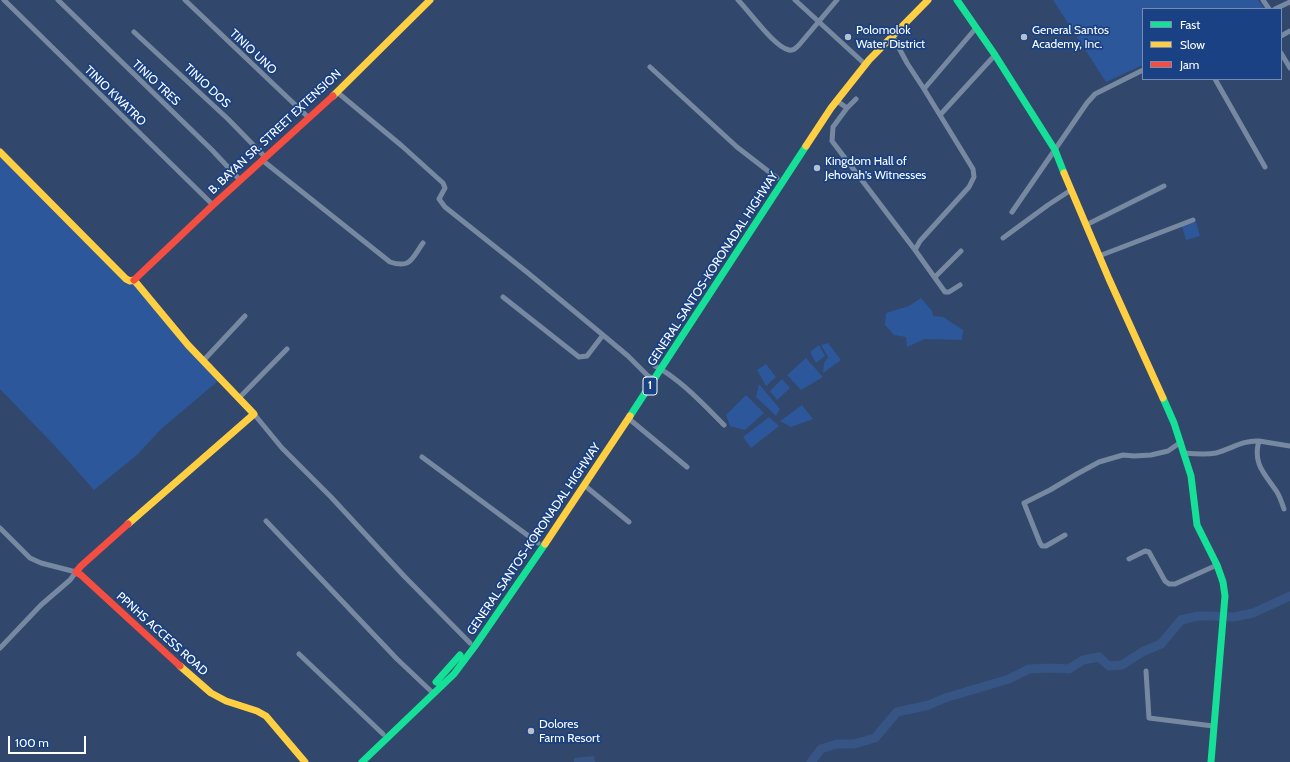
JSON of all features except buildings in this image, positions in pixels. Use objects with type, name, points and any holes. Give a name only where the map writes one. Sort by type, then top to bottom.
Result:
[{"type":"main road","name":"B. BAYAN SR. STREET EXTENSION","points":[[134,280],[308,117],[337,92],[430,0]]},
{"type":"main road","name":"GENERAL SANTOS-KORONADAL HIGHWAY","points":[[354,762],[383,734],[458,668],[475,646],[538,544],[864,63],[873,46],[920,0]]},
{"type":"main road","name":"GENERAL SANTOS-KORONADAL HIGHWAY","points":[[658,368],[778,178],[827,106],[864,63],[928,0]]},
{"type":"main road","points":[[957,0],[995,55],[1055,150],[1070,190],[1181,442],[1193,486],[1197,525],[1217,565],[1224,590],[1223,627],[1211,762]]},
{"type":"main road","points":[[0,152],[124,277],[128,280],[134,280],[203,361],[254,414],[106,543],[76,572]]},
{"type":"main road","name":"GENERAL SANTOS-KORONADAL HIGHWAY","points":[[362,762],[432,691],[492,617],[544,546],[628,418],[652,377]]},
{"type":"main road","name":"PPNHS ACCESS ROAD","points":[[76,572],[211,693],[226,701],[258,711],[266,716],[305,762]]},
{"type":"street","name":"TINIO KWATRO","points":[[4,0],[213,205]]},
{"type":"street","name":"TINIO TRES","points":[[58,0],[240,180]]},
{"type":"street","name":"TINIO UNO","points":[[185,0],[308,117]]},
{"type":"street","points":[[738,0],[763,30],[787,50],[795,49],[837,0]]},
{"type":"street","points":[[795,0],[864,63]]},
{"type":"street","points":[[1277,8],[1290,2]]},
{"type":"street","points":[[924,89],[976,28]]},
{"type":"street","name":"TINIO DOS","points":[[134,32],[228,119],[264,158],[390,262],[396,264],[406,264],[410,262],[423,243]]},
{"type":"street","points":[[892,36],[907,63],[973,169],[974,177],[970,187],[920,241],[915,250]]},
{"type":"street","points":[[940,114],[995,55]]},
{"type":"street","points":[[1282,55],[1290,68]]},
{"type":"street","points":[[650,67],[737,147],[778,178]]},
{"type":"street","points":[[1012,212],[1094,94],[1142,70]]},
{"type":"street","points":[[1216,80],[1265,167]]},
{"type":"street","points":[[337,92],[402,146],[443,183],[445,188],[439,199],[444,207],[528,273],[652,377]]},
{"type":"street","points":[[856,99],[846,108],[833,127],[832,141],[946,293],[960,285]]},
{"type":"street","points":[[837,101],[846,108]]},
{"type":"street","points":[[1086,225],[1164,186]]},
{"type":"street","points":[[1003,238],[1048,204],[1070,190]]},
{"type":"street","points":[[1099,256],[1193,220]]},
{"type":"street","points":[[935,277],[961,250]]},
{"type":"street","points":[[503,297],[579,357],[587,356],[603,335]]},
{"type":"street","points":[[203,361],[245,316]]},
{"type":"street","points":[[239,398],[287,349]]},
{"type":"street","points":[[658,368],[682,386],[724,425]]},
{"type":"street","points":[[254,414],[282,448],[332,497],[404,576],[470,643]]},
{"type":"street","points":[[628,418],[687,467]]},
{"type":"street","points":[[1258,441],[1256,451],[1261,470],[1280,496],[1284,509]]},
{"type":"street","points":[[1184,453],[1210,454],[1244,442],[1258,441],[1290,446]]},
{"type":"street","points":[[1065,535],[1046,546],[1042,546],[1024,503],[1099,462],[1124,455],[1150,455],[1168,451],[1181,442]]},
{"type":"street","points":[[422,457],[538,544]]},
{"type":"street","points":[[584,485],[629,522]]},
{"type":"street","points":[[266,521],[397,659],[432,691]]},
{"type":"street","name":"PPNHS ACCESS ROAD","points":[[0,528],[30,558],[40,564],[76,572]]},
{"type":"street","points":[[1129,559],[1145,551],[1149,552],[1167,583],[1172,584],[1217,565]]},
{"type":"street","points":[[0,648],[70,580],[76,572]]},
{"type":"street","points":[[299,654],[383,734]]},
{"type":"street","points":[[1146,671],[1149,718],[1213,726]]},
{"type":"shaded area","points":[[1053,0],[1258,0],[1264,8],[1142,8],[1142,65],[1106,82]]},
{"type":"shaded area","points":[[0,157],[126,284],[134,285],[218,381],[161,429],[138,454],[94,490],[55,446],[0,389]]},
{"type":"shaded area","points":[[1196,222],[1200,236],[1186,240],[1182,226]]},
{"type":"shaded area","points":[[921,298],[932,311],[933,316],[943,317],[963,330],[962,340],[925,339],[907,347],[906,337],[894,335],[885,325],[886,313],[909,306]]},
{"type":"shaded area","points":[[828,343],[841,360],[823,373],[824,363],[828,357],[821,345]]},
{"type":"shaded area","points":[[819,345],[825,356],[816,363],[810,352]]},
{"type":"shaded area","points":[[806,358],[823,377],[801,390],[787,375]]},
{"type":"shaded area","points":[[766,364],[776,377],[766,386],[757,370]]},
{"type":"shaded area","points":[[782,379],[790,388],[777,400],[770,391]]},
{"type":"shaded area","points":[[759,384],[780,409],[776,416],[756,397]]},
{"type":"shaded area","points":[[746,395],[764,413],[745,430],[730,426],[726,415]]},
{"type":"shaded area","points":[[802,405],[813,419],[791,427],[780,421]]},
{"type":"shaded area","points":[[769,417],[779,426],[751,448],[743,437]]},
{"type":"shaded area","points":[[594,756],[595,762],[574,762],[574,758]]},
{"type":"waterway","points":[[811,762],[821,749],[837,744],[854,744],[875,738],[897,712],[929,705],[945,698],[1009,679],[1029,669],[1069,669],[1083,660],[1099,657],[1109,666],[1122,665],[1142,652],[1161,644],[1181,620],[1198,616],[1234,617],[1253,613],[1290,596]]},
{"type":"traffic: fast","points":[[957,0],[995,55],[1055,150],[1064,173]]},
{"type":"traffic: fast","points":[[630,416],[806,146]]},
{"type":"traffic: fast","points":[[1163,398],[1174,423],[1191,476],[1197,525],[1217,565],[1223,582],[1225,596],[1211,762]]},
{"type":"traffic: fast","points":[[362,762],[454,674],[545,544]]},
{"type":"traffic: fast","points":[[436,682],[460,655]]},
{"type":"traffic: slow","points":[[333,96],[430,0]]},
{"type":"traffic: slow","points":[[806,146],[831,108],[869,60],[928,0]]},
{"type":"traffic: slow","points":[[0,152],[126,279],[130,281],[134,280]]},
{"type":"traffic: slow","points":[[1064,173],[1109,279],[1163,398]]},
{"type":"traffic: slow","points":[[128,524],[254,414],[188,345],[134,280]]},
{"type":"traffic: slow","points":[[545,544],[630,416]]},
{"type":"traffic: slow","points":[[180,666],[211,693],[226,701],[257,711],[266,716],[305,762]]},
{"type":"traffic: jam","points":[[134,280],[213,205],[333,96]]},
{"type":"traffic: jam","points":[[128,524],[76,572],[180,666]]},
{"type":"place","name":"Polomolok Water District","points":[[848,37]]},
{"type":"place","name":"General Santos Academy, Inc.","points":[[1024,37]]},
{"type":"place","name":"Kingdom Hall of Jehovah's Witnesses","points":[[817,168]]},
{"type":"place","name":"Dolores Farm Resort","points":[[531,731]]}]
